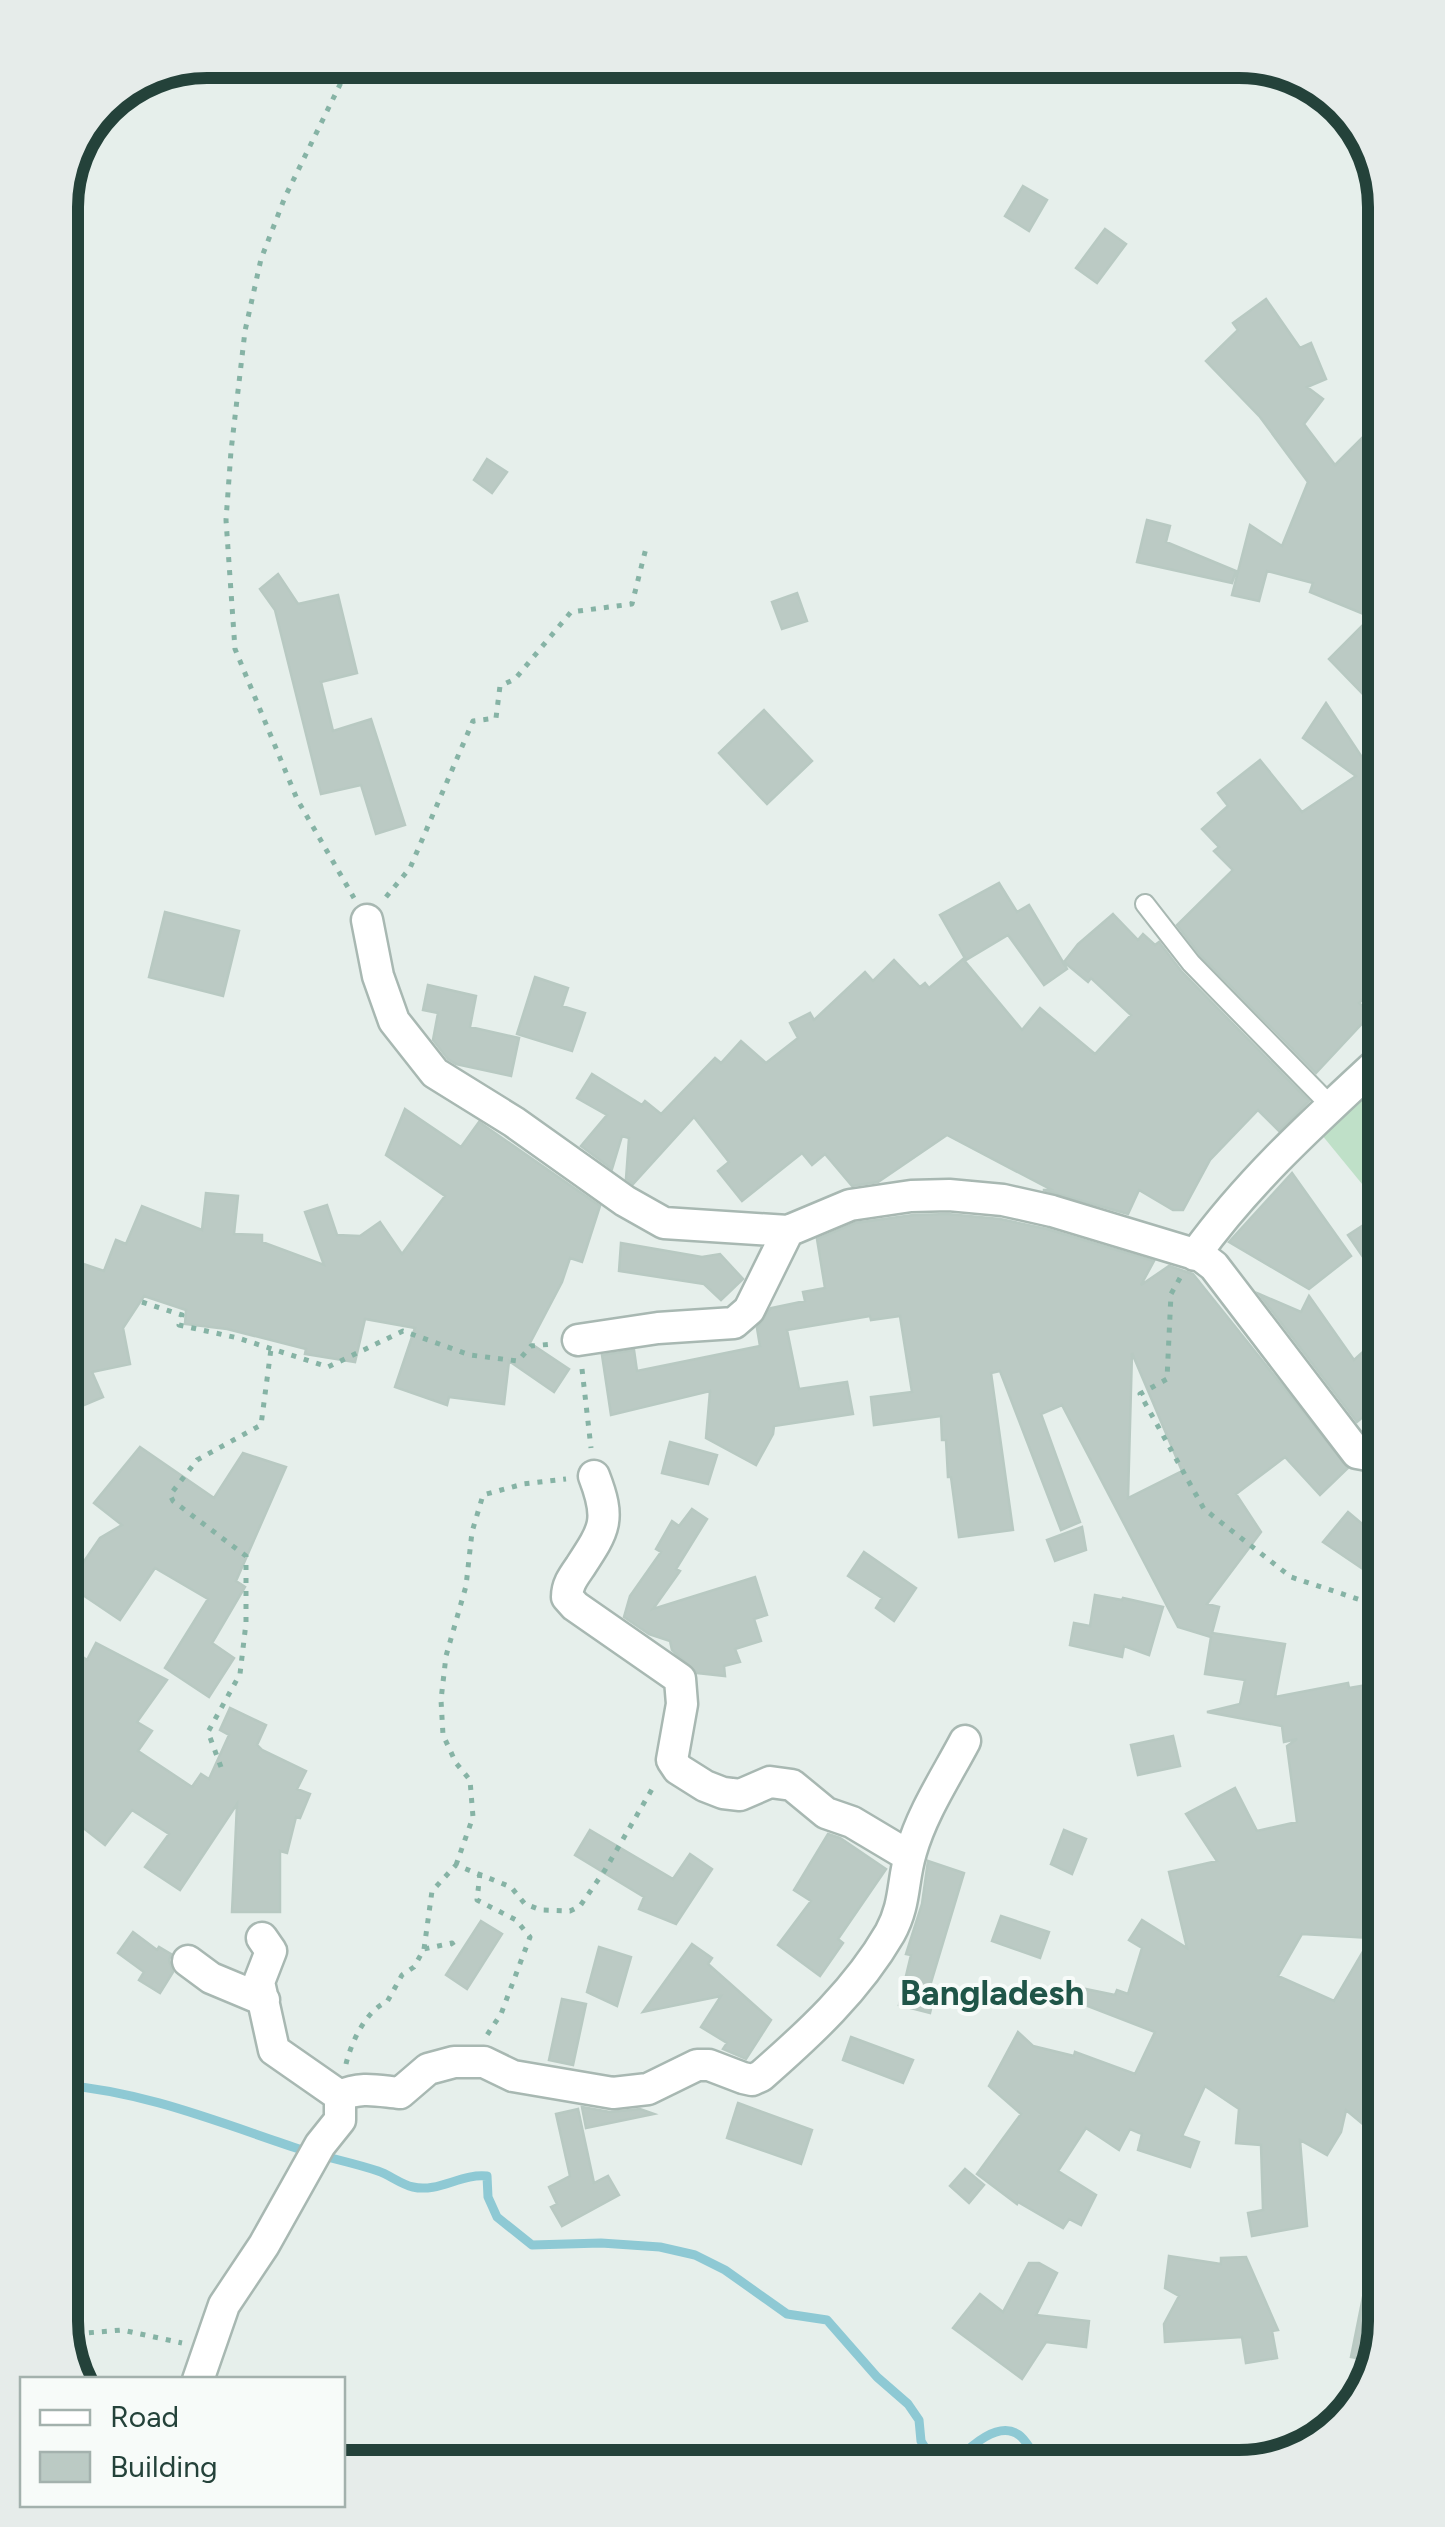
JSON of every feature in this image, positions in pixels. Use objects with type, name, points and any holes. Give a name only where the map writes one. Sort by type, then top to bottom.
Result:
[{"type":"street","points":[[368,920],[378,976],[394,1020],[435,1073],[514,1122],[625,1202],[664,1224],[788,1231],[850,1205],[949,1195],[1003,1200],[1052,1211],[1208,1259],[1357,1454],[1368,1455]]},
{"type":"street","points":[[1195,1255],[1221,1219],[1286,1146],[1368,1071]]},
{"type":"street","points":[[578,1340],[658,1328],[734,1323],[750,1310],[788,1231]]},
{"type":"street","points":[[594,1476],[605,1525],[574,1576],[567,1597],[680,1679],[682,1704],[672,1760],[678,1769],[705,1786],[732,1794],[748,1793],[770,1782],[792,1785],[833,1817],[852,1822],[909,1856]]},
{"type":"street","points":[[340,2096],[353,2090],[373,2089],[400,2094],[428,2069],[470,2062],[484,2062],[513,2076],[613,2093],[648,2088],[697,2065],[710,2065],[752,2080],[761,2076],[831,2013],[890,1932],[900,1910],[910,1869],[909,1856],[965,1742]]},
{"type":"street","points":[[262,1938],[271,1951],[259,1982],[274,2050],[340,2096]]},
{"type":"street","points":[[188,1961],[211,1978],[264,2000]]},
{"type":"street","points":[[200,2370],[224,2305],[264,2246],[320,2145],[340,2120],[340,2096]]},
{"type":"lane","points":[[1144,904],[1191,963],[1330,1106]]},
{"type":"path","points":[[344,77],[286,197],[261,260],[243,348],[226,520],[235,649],[297,799],[368,920],[410,868],[473,721],[496,718],[500,686],[515,679],[571,612],[632,604],[646,548]]},
{"type":"path","points":[[1195,1255],[1171,1294],[1167,1379],[1140,1394],[1204,1510],[1291,1577],[1368,1602]]},
{"type":"path","points":[[142,1302],[182,1315],[179,1325],[328,1368],[403,1331],[470,1355],[518,1362],[531,1346],[578,1340],[594,1476],[523,1484],[482,1495],[472,1532],[466,1586],[446,1656],[441,1700],[442,1734],[456,1763],[470,1780],[474,1817],[456,1864],[432,1891],[424,1949],[414,1967],[402,1975],[387,2002],[378,2006],[350,2044],[340,2096]]},
{"type":"path","points":[[221,1767],[208,1732],[240,1674],[246,1623],[246,1556],[170,1495],[197,1460],[261,1425],[271,1349]]},
{"type":"path","points":[[456,1864],[511,1887],[525,1904],[542,1910],[557,1912],[580,1906],[653,1785],[678,1769]]},
{"type":"path","points":[[470,2062],[501,2014],[530,1937],[516,1920],[477,1900],[480,1873]]},
{"type":"path","points":[[424,1949],[452,1943],[458,1952]]},
{"type":"path","points":[[79,2334],[122,2330],[181,2342],[200,2370]]},
{"type":"green space","points":[[1368,1062],[1368,1191],[1308,1118]]},
{"type":"building","points":[[1023,186],[1047,200],[1029,231],[1005,216]]},
{"type":"building","points":[[1105,229],[1126,244],[1097,283],[1076,268]]},
{"type":"building","points":[[1266,299],[1300,348],[1311,343],[1326,379],[1307,387],[1323,399],[1304,424],[1335,465],[1368,432],[1368,616],[1310,592],[1313,583],[1267,571],[1259,601],[1232,595],[1250,525],[1282,546],[1308,482],[1260,417],[1206,361],[1238,330],[1233,323]]},
{"type":"building","points":[[487,459],[507,472],[492,493],[474,480]]},
{"type":"building","points":[[1147,520],[1170,526],[1166,542],[1236,571],[1232,583],[1137,562]]},
{"type":"building","points":[[278,574],[298,604],[338,595],[357,673],[321,682],[333,731],[371,719],[405,825],[376,834],[361,785],[321,794],[275,610],[260,589]]},
{"type":"building","points":[[797,593],[807,621],[782,629],[772,602]]},
{"type":"building","points":[[1368,620],[1368,699],[1329,659]]},
{"type":"building","points":[[1326,703],[1368,766],[1368,994],[1359,1003],[1368,1011],[1368,1017],[1316,1073],[1200,955],[1177,925],[1233,870],[1214,851],[1219,847],[1202,829],[1228,806],[1218,793],[1260,760],[1302,812],[1356,776],[1303,738]]},
{"type":"building","points":[[764,710],[812,761],[767,804],[719,753]]},
{"type":"building","points":[[999,883],[1017,912],[1029,905],[1067,969],[1044,985],[1008,935],[966,960],[940,915]]},
{"type":"building","points":[[165,912],[239,931],[223,996],[149,977]]},
{"type":"building","points":[[1113,914],[1138,940],[1143,934],[1155,945],[1159,942],[1182,972],[1309,1101],[1279,1131],[1258,1110],[1210,1160],[1183,1210],[1173,1210],[1139,1190],[1128,1214],[1043,1190],[1050,1189],[947,1135],[878,1182],[852,1186],[825,1154],[812,1165],[802,1153],[742,1201],[718,1171],[729,1162],[694,1117],[633,1184],[626,1179],[629,1138],[622,1136],[612,1169],[581,1146],[607,1115],[577,1098],[592,1074],[642,1105],[645,1101],[661,1114],[715,1058],[721,1063],[741,1041],[766,1063],[798,1038],[790,1023],[810,1013],[814,1020],[865,972],[873,981],[894,960],[920,987],[925,983],[929,988],[963,959],[1022,1030],[1040,1008],[1095,1054],[1131,1015],[1091,978],[1088,982],[1064,962],[1078,944]]},
{"type":"building","points":[[535,977],[568,988],[562,1006],[585,1013],[572,1051],[517,1034]]},
{"type":"building","points":[[428,985],[476,996],[470,1027],[519,1038],[511,1076],[448,1059],[433,1040],[438,1013],[423,1010]]},
{"type":"building","points":[[405,1109],[461,1147],[479,1122],[600,1206],[582,1262],[570,1258],[530,1343],[569,1369],[554,1392],[509,1361],[504,1404],[449,1397],[447,1405],[395,1387],[415,1328],[365,1319],[355,1362],[305,1354],[306,1349],[227,1329],[185,1324],[186,1310],[144,1296],[123,1328],[130,1364],[92,1372],[103,1397],[77,1408],[77,1262],[104,1271],[116,1240],[126,1244],[142,1206],[202,1230],[206,1193],[238,1196],[234,1234],[262,1235],[262,1242],[324,1265],[305,1212],[327,1205],[337,1235],[360,1236],[380,1222],[402,1254],[445,1196],[386,1155]]},
{"type":"building","points":[[1292,1173],[1351,1256],[1309,1289],[1229,1242]]},
{"type":"building","points":[[948,1214],[1000,1219],[1154,1261],[1141,1285],[1169,1266],[1193,1274],[1348,1468],[1320,1495],[1285,1457],[1236,1494],[1261,1532],[1207,1604],[1219,1607],[1212,1633],[1285,1644],[1275,1697],[1348,1683],[1349,1688],[1368,1685],[1368,1938],[1302,1934],[1278,1976],[1334,2001],[1368,1943],[1368,2120],[1364,2125],[1346,2110],[1341,2132],[1327,2155],[1300,2140],[1307,2226],[1252,2236],[1248,2213],[1263,2210],[1261,2145],[1236,2143],[1239,2109],[1205,2086],[1182,2136],[1199,2142],[1190,2167],[1138,2150],[1142,2134],[1130,2129],[1119,2150],[1086,2128],[1058,2171],[1096,2195],[1081,2225],[1069,2219],[1063,2228],[1017,2204],[977,2174],[1021,2114],[989,2086],[1018,2032],[1033,2046],[1074,2056],[1075,2052],[1135,2074],[1155,2032],[1067,1998],[1071,1986],[1128,1994],[1142,1948],[1129,1940],[1142,1920],[1187,1948],[1169,1872],[1217,1861],[1186,1814],[1235,1788],[1257,1831],[1297,1822],[1287,1746],[1297,1739],[1284,1742],[1282,1726],[1207,1712],[1240,1704],[1245,1680],[1205,1674],[1211,1637],[1178,1627],[1062,1405],[1041,1414],[1080,1522],[1061,1530],[1000,1371],[991,1373],[1013,1530],[959,1537],[941,1416],[874,1425],[871,1397],[912,1392],[900,1316],[871,1320],[870,1316],[787,1330],[799,1389],[847,1382],[853,1414],[774,1426],[756,1465],[706,1438],[710,1391],[611,1415],[602,1355],[634,1350],[637,1371],[760,1346],[757,1328],[771,1308],[805,1301],[803,1292],[825,1288],[817,1239],[855,1223]],"holes":[[[1132,1353],[1182,1471],[1128,1498]]]},
{"type":"building","points":[[1368,1222],[1368,1264],[1348,1235]]},
{"type":"building","points":[[621,1243],[702,1257],[720,1254],[743,1279],[721,1300],[704,1284],[619,1271]]},
{"type":"building","points":[[1259,1294],[1301,1312],[1309,1296],[1354,1360],[1368,1347],[1368,1413],[1357,1422]]},
{"type":"building","points":[[670,1442],[717,1455],[708,1484],[662,1473]]},
{"type":"building","points":[[140,1447],[214,1498],[243,1453],[286,1467],[236,1581],[245,1587],[212,1643],[234,1658],[209,1697],[165,1668],[208,1599],[155,1568],[120,1620],[77,1591],[77,1571],[100,1538],[122,1525],[94,1503]]},
{"type":"building","points":[[692,1509],[707,1519],[676,1569],[680,1571],[653,1609],[755,1577],[767,1615],[754,1619],[761,1641],[735,1649],[740,1662],[724,1666],[725,1676],[697,1673],[672,1650],[670,1641],[649,1634],[624,1617],[630,1596],[661,1552],[656,1549],[672,1521],[679,1526]]},
{"type":"building","points":[[1348,1512],[1368,1529],[1368,1572],[1323,1542]]},
{"type":"building","points":[[1082,1527],[1086,1550],[1055,1561],[1047,1540]]},
{"type":"building","points":[[864,1552],[916,1588],[894,1621],[876,1608],[882,1598],[848,1576]]},
{"type":"building","points":[[1095,1595],[1163,1607],[1149,1655],[1124,1646],[1122,1657],[1070,1645],[1074,1623],[1090,1626]]},
{"type":"building","points":[[96,1643],[167,1680],[137,1722],[152,1731],[138,1751],[192,1787],[201,1774],[209,1779],[229,1735],[220,1730],[230,1708],[266,1725],[257,1745],[306,1771],[297,1789],[310,1794],[300,1818],[296,1817],[287,1853],[280,1851],[280,1912],[232,1912],[237,1804],[180,1890],[145,1867],[169,1834],[132,1810],[105,1845],[77,1823],[77,1653],[87,1660]]},
{"type":"building","points":[[1173,1736],[1180,1766],[1138,1775],[1131,1745]]},
{"type":"building","points":[[590,1830],[673,1879],[690,1854],[712,1869],[676,1924],[639,1909],[644,1897],[575,1855]]},
{"type":"building","points":[[1064,1830],[1086,1839],[1072,1874],[1051,1864]]},
{"type":"building","points":[[828,1834],[886,1869],[838,1939],[843,1943],[820,1976],[778,1945],[811,1901],[794,1890]]},
{"type":"building","points":[[928,1861],[964,1873],[930,1986],[936,1988],[930,2013],[899,2005],[911,1955],[906,1954],[922,1904]]},
{"type":"building","points":[[1001,1916],[1049,1932],[1040,1958],[992,1941]]},
{"type":"building","points":[[481,1921],[502,1934],[467,1989],[446,1975]]},
{"type":"building","points":[[133,1932],[157,1950],[159,1947],[171,1954],[173,1972],[160,1993],[139,1980],[144,1972],[118,1953]]},
{"type":"building","points":[[692,1944],[712,1958],[708,1964],[771,2020],[746,2059],[723,2049],[727,2043],[701,2027],[721,1996],[643,2012]]},
{"type":"building","points":[[599,1947],[631,1957],[617,2006],[587,1992]]},
{"type":"building","points":[[562,1999],[586,2004],[573,2065],[549,2060]]},
{"type":"building","points":[[851,2037],[913,2060],[903,2083],[843,2060]]},
{"type":"building","points":[[738,2103],[812,2130],[801,2164],[727,2138]]},
{"type":"building","points":[[582,2107],[610,2112],[640,2109],[654,2114],[586,2128]]},
{"type":"building","points":[[578,2109],[594,2183],[608,2176],[619,2195],[562,2226],[551,2207],[557,2204],[549,2187],[570,2176],[556,2114]]},
{"type":"building","points":[[965,2169],[984,2185],[969,2203],[950,2186]]},
{"type":"building","points":[[1169,2256],[1221,2264],[1221,2258],[1246,2257],[1278,2330],[1272,2331],[1277,2358],[1246,2363],[1242,2337],[1165,2342],[1164,2324],[1179,2296],[1165,2288]]},
{"type":"building","points":[[1029,2263],[1039,2263],[1057,2273],[1036,2315],[1089,2321],[1086,2347],[1046,2342],[1022,2379],[953,2328],[980,2294],[1003,2312]]},
{"type":"building","points":[[1368,2272],[1363,2354],[1361,2359],[1351,2357]]},
{"type":"waterway","points":[[77,2087],[180,2109],[378,2171],[413,2187],[487,2176],[488,2197],[497,2217],[532,2245],[601,2243],[660,2247],[695,2255],[725,2270],[787,2314],[827,2320],[877,2377],[908,2404],[919,2420],[921,2441],[926,2450]]},
{"type":"waterway","points":[[968,2450],[992,2433],[1010,2431],[1031,2450]]},
{"type":"district","name":"Bangladesh","points":[[992,1993]]}]
